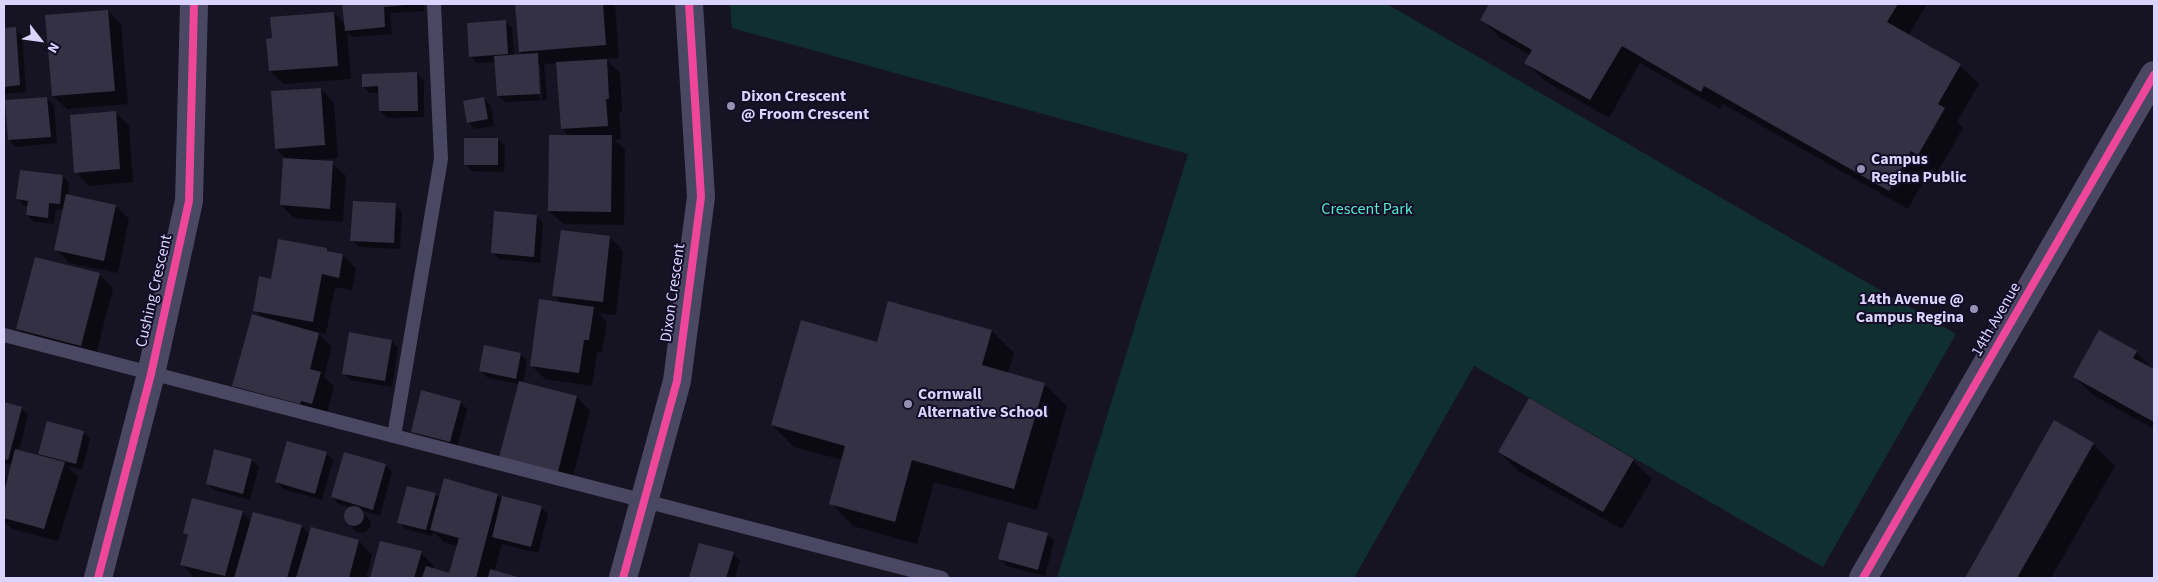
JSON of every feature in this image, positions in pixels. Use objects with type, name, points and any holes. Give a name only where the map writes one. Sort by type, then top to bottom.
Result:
[{"type":"street","name":"Cushing Crescent","points":[[98,578],[151,374],[190,201],[194,4]]},
{"type":"street","name":"Dixon Crescent","points":[[623,578],[676,381],[701,197],[689,4]]},
{"type":"street","name":"14th Avenue","points":[[1863,578],[2154,75]]},
{"type":"lane","points":[[394,436],[441,159],[434,4]]},
{"type":"lane","points":[[4,335],[942,578]]},
{"type":"green space","name":"Crescent Park","points":[[730,4],[1387,4],[1956,334],[1823,567],[1474,366],[1354,578],[1057,578],[1188,154],[732,28]]},
{"type":"building","points":[[342,4],[405,5],[384,7],[385,27],[345,31]]},
{"type":"building","points":[[515,4],[603,4],[606,45],[519,52]]},
{"type":"building","points":[[1489,4],[1898,4],[1887,22],[1961,64],[1938,104],[1945,108],[1918,155],[1911,151],[1889,191],[1704,86],[1701,92],[1622,46],[1590,100],[1524,63],[1532,50],[1480,20]]},
{"type":"building","points":[[108,10],[115,91],[52,96],[45,15]]},
{"type":"building","points":[[334,12],[338,66],[269,71],[266,39],[272,38],[270,17]]},
{"type":"building","points":[[506,20],[508,54],[469,57],[467,23]]},
{"type":"building","points":[[16,27],[20,85],[4,87],[4,28]]},
{"type":"building","points":[[538,53],[540,94],[497,96],[494,56]]},
{"type":"building","points":[[607,59],[609,99],[606,99],[608,126],[561,129],[556,62]]},
{"type":"building","points":[[417,72],[418,111],[379,111],[378,86],[362,87],[362,74]]},
{"type":"building","points":[[321,88],[325,145],[275,149],[271,91]]},
{"type":"building","points":[[47,97],[51,137],[8,140],[5,100]]},
{"type":"building","points":[[484,97],[488,119],[467,123],[463,101]]},
{"type":"building","points":[[116,111],[120,169],[74,173],[70,115]]},
{"type":"building","points":[[549,135],[612,135],[611,212],[548,211]]},
{"type":"building","points":[[464,138],[498,138],[498,165],[464,165]]},
{"type":"building","points":[[283,158],[333,161],[330,209],[280,205]]},
{"type":"building","points":[[20,170],[63,175],[60,204],[49,203],[48,218],[26,215],[28,201],[16,199]]},
{"type":"building","points":[[66,194],[116,205],[104,261],[54,250]]},
{"type":"building","points":[[353,201],[396,203],[394,243],[350,241]]},
{"type":"building","points":[[494,211],[537,215],[534,257],[491,253]]},
{"type":"building","points":[[561,230],[610,236],[603,302],[552,296]]},
{"type":"building","points":[[278,239],[327,248],[327,251],[343,254],[339,278],[322,274],[313,322],[253,311],[259,276],[271,279]]},
{"type":"building","points":[[35,257],[100,273],[81,346],[16,329]]},
{"type":"building","points":[[539,299],[594,307],[589,340],[584,340],[579,373],[530,366]]},
{"type":"building","name":"Cornwall Alternative School","points":[[888,301],[992,330],[982,365],[1045,383],[1014,489],[912,460],[895,522],[829,504],[845,446],[771,425],[801,320],[877,342]]},
{"type":"building","points":[[252,314],[319,333],[310,369],[321,372],[312,404],[301,401],[300,404],[232,386]]},
{"type":"building","points":[[2099,330],[2137,351],[2133,358],[2154,369],[2154,422],[2073,377]]},
{"type":"building","points":[[349,332],[392,340],[385,381],[342,374]]},
{"type":"building","points":[[484,345],[521,353],[516,379],[479,371]]},
{"type":"building","points":[[519,381],[577,396],[558,472],[499,457]]},
{"type":"building","points":[[421,390],[461,401],[450,442],[411,432]]},
{"type":"building","points":[[1529,398],[1634,459],[1603,512],[1498,452]]},
{"type":"building","points":[[4,402],[22,407],[8,460],[4,459]]},
{"type":"building","points":[[2054,420],[2094,443],[2017,578],[1965,578]]},
{"type":"building","points":[[47,421],[84,431],[76,464],[38,454]]},
{"type":"building","points":[[287,441],[327,452],[315,494],[275,482]]},
{"type":"building","points":[[15,449],[65,462],[44,529],[4,518],[4,492]]},
{"type":"building","points":[[214,449],[252,459],[243,494],[206,484]]},
{"type":"building","points":[[344,452],[386,464],[373,510],[331,497]]},
{"type":"building","points":[[444,478],[498,494],[476,578],[422,578],[426,566],[449,573],[459,538],[430,530]]},
{"type":"building","points":[[407,486],[436,493],[426,530],[397,523]]},
{"type":"building","points":[[502,496],[542,506],[531,547],[492,537]]},
{"type":"building","points":[[192,498],[243,511],[225,576],[180,565],[188,535],[183,533]]},
{"type":"building","points":[[350,506],[358,506],[364,512],[364,520],[358,526],[350,526],[344,520],[344,512]]},
{"type":"building","points":[[253,512],[302,525],[287,578],[234,578]]},
{"type":"building","points":[[1008,522],[1048,533],[1038,570],[998,559]]},
{"type":"building","points":[[311,527],[359,540],[349,578],[296,578]]},
{"type":"building","points":[[380,541],[422,551],[414,578],[370,578]]},
{"type":"building","points":[[699,543],[734,552],[726,578],[689,577]]},
{"type":"building","points":[[490,569],[521,578],[488,578]]},
{"type":"cycle path","points":[[98,578],[151,374],[189,201],[194,4]]},
{"type":"cycle path","points":[[623,578],[677,381],[701,197],[689,4]]},
{"type":"cycle path","points":[[1863,578],[2154,75]]},
{"type":"place","name":"Dixon Crescent @ Froom Crescent","points":[[731,106]]},
{"type":"place","name":"Campus Regina Public","points":[[1861,169]]},
{"type":"place","name":"14th Avenue @ Campus Regina","points":[[1974,309]]},
{"type":"place","name":"Cornwall Alternative School","points":[[908,404]]}]
